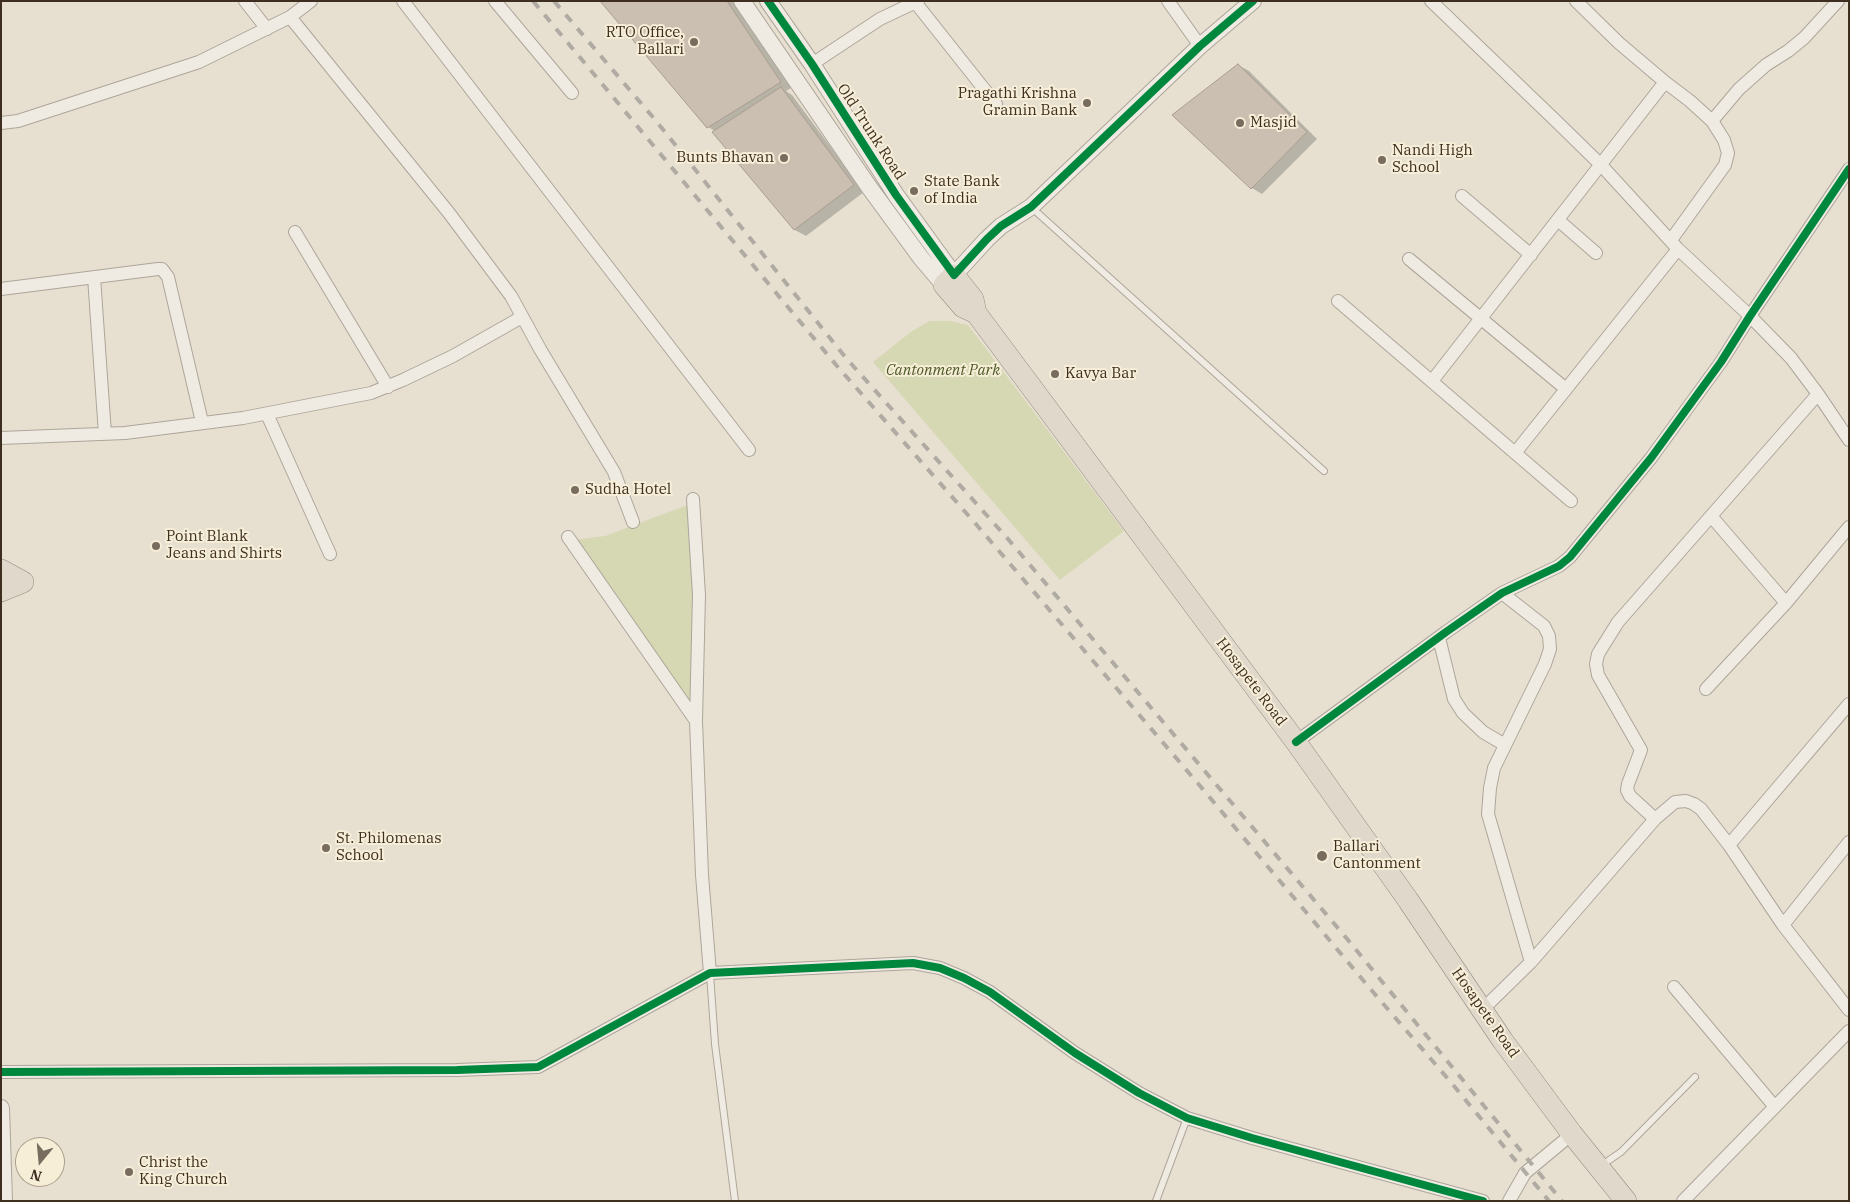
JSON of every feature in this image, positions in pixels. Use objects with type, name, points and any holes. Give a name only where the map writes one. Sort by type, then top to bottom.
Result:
[{"type":"highway","name":"Hosapete Road","points":[[949,280],[963,307],[976,313],[1296,742],[1408,900],[1482,1011],[1572,1134],[1626,1201]]},
{"type":"highway","points":[[1,570],[23,582],[1,590],[1,574]]},
{"type":"street","points":[[245,1],[267,29]]},
{"type":"street","points":[[1,123],[18,120],[199,62],[290,17],[311,1]]},
{"type":"street","points":[[404,1],[749,450]]},
{"type":"street","points":[[495,1],[572,93]]},
{"type":"street","name":"Old Trunk Road","points":[[742,1],[921,258],[949,280]]},
{"type":"street","name":"Old Trunk Road","points":[[768,1],[812,64],[949,280]]},
{"type":"street","points":[[1168,1],[1200,46]]},
{"type":"street","points":[[949,280],[994,232],[1031,207],[1200,46],[1254,1]]},
{"type":"street","points":[[1431,1],[1601,165],[1674,245],[1750,316],[1790,358],[1818,394],[1849,440]]},
{"type":"street","points":[[1515,453],[1674,245],[1725,165],[1728,153],[1724,140],[1712,121],[1619,43],[1576,1]]},
{"type":"street","points":[[1712,121],[1739,90],[1766,65],[1804,38],[1838,1]]},
{"type":"street","points":[[812,64],[880,19],[917,2],[996,104]]},
{"type":"street","points":[[290,17],[449,213],[511,296],[614,472],[633,522]]},
{"type":"street","points":[[1432,381],[1665,82]]},
{"type":"street","points":[[1296,742],[1502,593],[1559,566],[1570,557],[1651,458],[1721,362],[1849,169]]},
{"type":"street","points":[[1462,196],[1530,255]]},
{"type":"street","points":[[1558,220],[1596,253]]},
{"type":"street","points":[[295,232],[388,387]]},
{"type":"street","points":[[1409,258],[1566,388]]},
{"type":"street","points":[[1,289],[158,269],[166,273],[202,422]]},
{"type":"street","points":[[94,277],[105,434]]},
{"type":"street","points":[[1338,301],[1571,501]]},
{"type":"street","points":[[1,438],[125,433],[267,414],[371,393],[388,387],[453,356],[522,317]]},
{"type":"street","points":[[1655,819],[1630,796],[1627,790],[1641,750],[1598,675],[1596,664],[1598,654],[1618,622],[1818,394]]},
{"type":"street","points":[[267,414],[330,554]]},
{"type":"street","points":[[693,499],[699,596],[696,721],[702,875],[710,973]]},
{"type":"street","points":[[1712,516],[1786,603]]},
{"type":"street","points":[[1706,689],[1786,603],[1849,527]]},
{"type":"street","points":[[568,537],[696,721]]},
{"type":"street","points":[[1502,593],[1544,626],[1549,636],[1550,649],[1545,664],[1494,768],[1488,814],[1530,962]]},
{"type":"street","points":[[1439,638],[1454,699],[1463,713],[1483,732],[1505,745]]},
{"type":"street","points":[[1729,845],[1849,704]]},
{"type":"street","points":[[1482,1011],[1530,962],[1655,819],[1675,802],[1686,801],[1701,809],[1729,845],[1783,925],[1849,1010]]},
{"type":"street","points":[[1783,925],[1849,842]]},
{"type":"street","points":[[1,1072],[457,1070],[538,1066],[710,973],[913,963],[940,968],[990,992],[1091,1063],[1138,1093],[1187,1118],[1252,1138],[1483,1201]]},
{"type":"street","points":[[1674,987],[1774,1107]]},
{"type":"street","points":[[1683,1201],[1849,1031]]},
{"type":"street","points":[[1,1108],[4,1201]]},
{"type":"street","points":[[1509,1201],[1525,1172],[1572,1134]]},
{"type":"lane","points":[[1031,207],[1324,470]]},
{"type":"lane","points":[[710,973],[715,1044],[735,1201]]},
{"type":"lane","points":[[1600,1167],[1621,1152],[1695,1077]]},
{"type":"lane","points":[[1156,1201],[1187,1118]]},
{"type":"green space","name":"Cantonment Park","points":[[930,321],[950,321],[968,325],[1124,531],[1060,580],[873,362],[912,331]]},
{"type":"green space","points":[[690,504],[696,595],[693,708],[573,540],[605,536]]},
{"type":"building","name":"RTO Office, Ballari","points":[[600,1],[727,1],[781,82],[707,128]]},
{"type":"building","name":"Masjid","points":[[1238,64],[1307,132],[1251,189],[1172,115]]},
{"type":"building","name":"Bunts Bhavan","points":[[781,87],[854,185],[794,230],[712,132]]},
{"type":"railway","points":[[533,1],[837,366],[975,523],[1201,787],[1549,1201]]},
{"type":"railway","points":[[554,1],[657,122],[846,358],[1008,539],[1348,940],[1562,1201]]},
{"type":"cycle path","points":[[768,1],[812,64],[896,195],[954,275],[1001,226],[1031,207],[1200,46],[1253,1]]},
{"type":"cycle path","points":[[1296,742],[1502,593],[1559,566],[1570,557],[1651,458],[1721,362],[1849,169]]},
{"type":"cycle path","points":[[1,1072],[457,1070],[538,1067],[710,973],[913,963],[940,968],[990,992],[1075,1053],[1139,1093],[1187,1118],[1252,1138],[1483,1201]]},
{"type":"place","name":"RTO Office, Ballari","points":[[694,42]]},
{"type":"place","name":"Pragathi Krishna Gramin Bank","points":[[1087,103]]},
{"type":"place","name":"Masjid","points":[[1240,123]]},
{"type":"place","name":"Bunts Bhavan","points":[[784,158]]},
{"type":"place","name":"Nandi High School","points":[[1382,160]]},
{"type":"place","name":"State Bank of India","points":[[914,191]]},
{"type":"place","name":"Kavya Bar","points":[[1055,374]]},
{"type":"place","name":"Sudha Hotel","points":[[575,490]]},
{"type":"place","name":"Point Blank Jeans and Shirts","points":[[156,546]]},
{"type":"place","name":"St. Philomenas School","points":[[326,848]]},
{"type":"place","name":"Ballari Cantonment","points":[[1322,856]]},
{"type":"place","name":"Christ the King Church","points":[[129,1172]]}]
